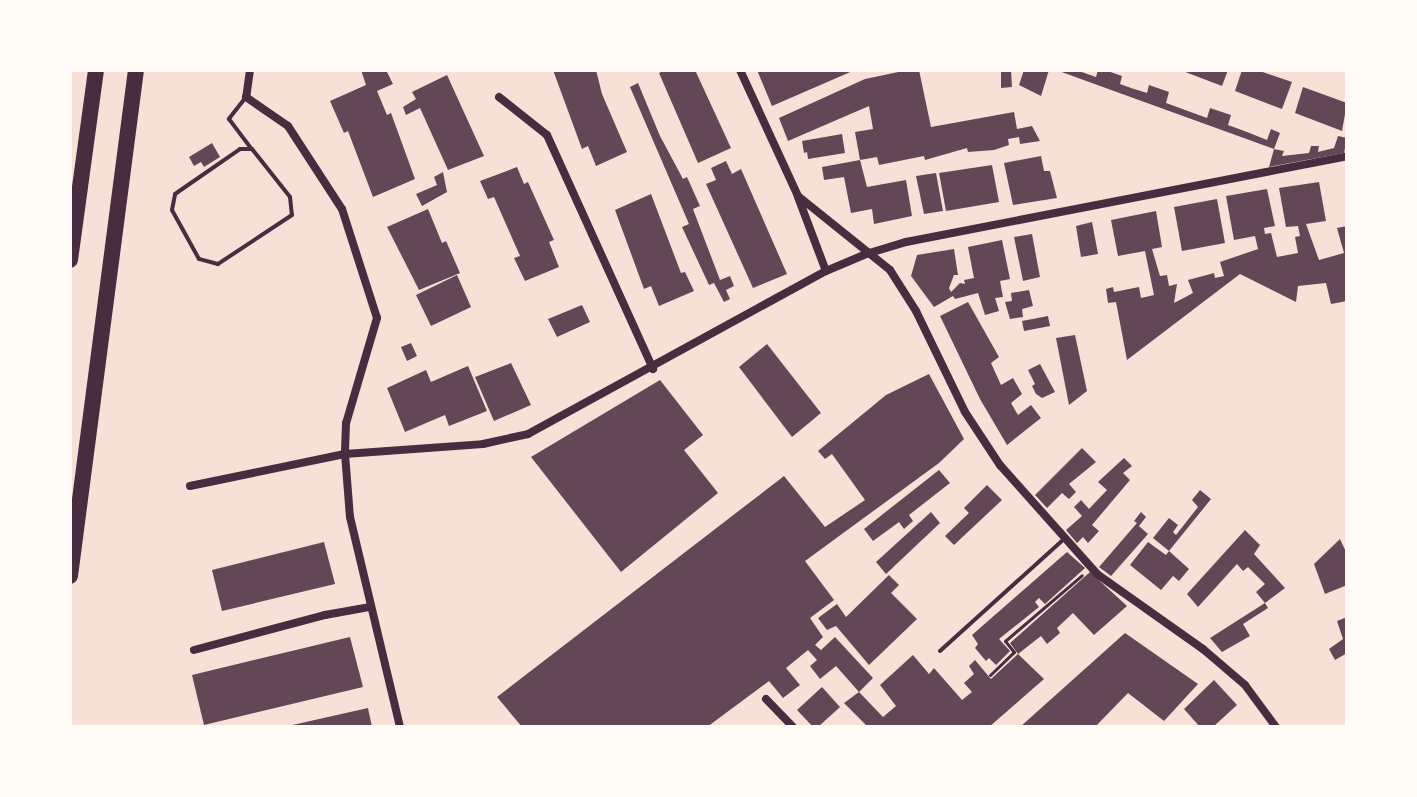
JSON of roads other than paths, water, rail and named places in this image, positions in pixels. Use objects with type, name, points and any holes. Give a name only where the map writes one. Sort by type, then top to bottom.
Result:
[{"type":"highway","points":[[70,260],[96,70]]},
{"type":"highway","points":[[70,576],[136,70]]},
{"type":"street","points":[[250,70],[246,97],[288,126],[342,209],[377,318],[346,423],[345,454],[350,517],[400,727]]},
{"type":"street","points":[[740,70],[798,196],[826,271]]},
{"type":"street","points":[[499,97],[547,135],[653,369]]},
{"type":"street","points":[[190,486],[345,454],[483,444],[528,434],[653,369],[826,271],[866,254],[906,242],[1347,156]]},
{"type":"street","points":[[798,196],[866,254],[890,270],[916,311],[965,412],[1000,465],[1091,568],[1203,649],[1245,685],[1276,727]]},
{"type":"street","points":[[194,650],[311,618],[370,607]]},
{"type":"street","points":[[766,699],[793,727]]},
{"type":"lane","points":[[246,97],[229,119],[290,197],[292,215],[218,264],[199,259],[172,210],[175,194],[240,149],[252,149]]},
{"type":"lane","points":[[940,651],[1065,538]]}]
